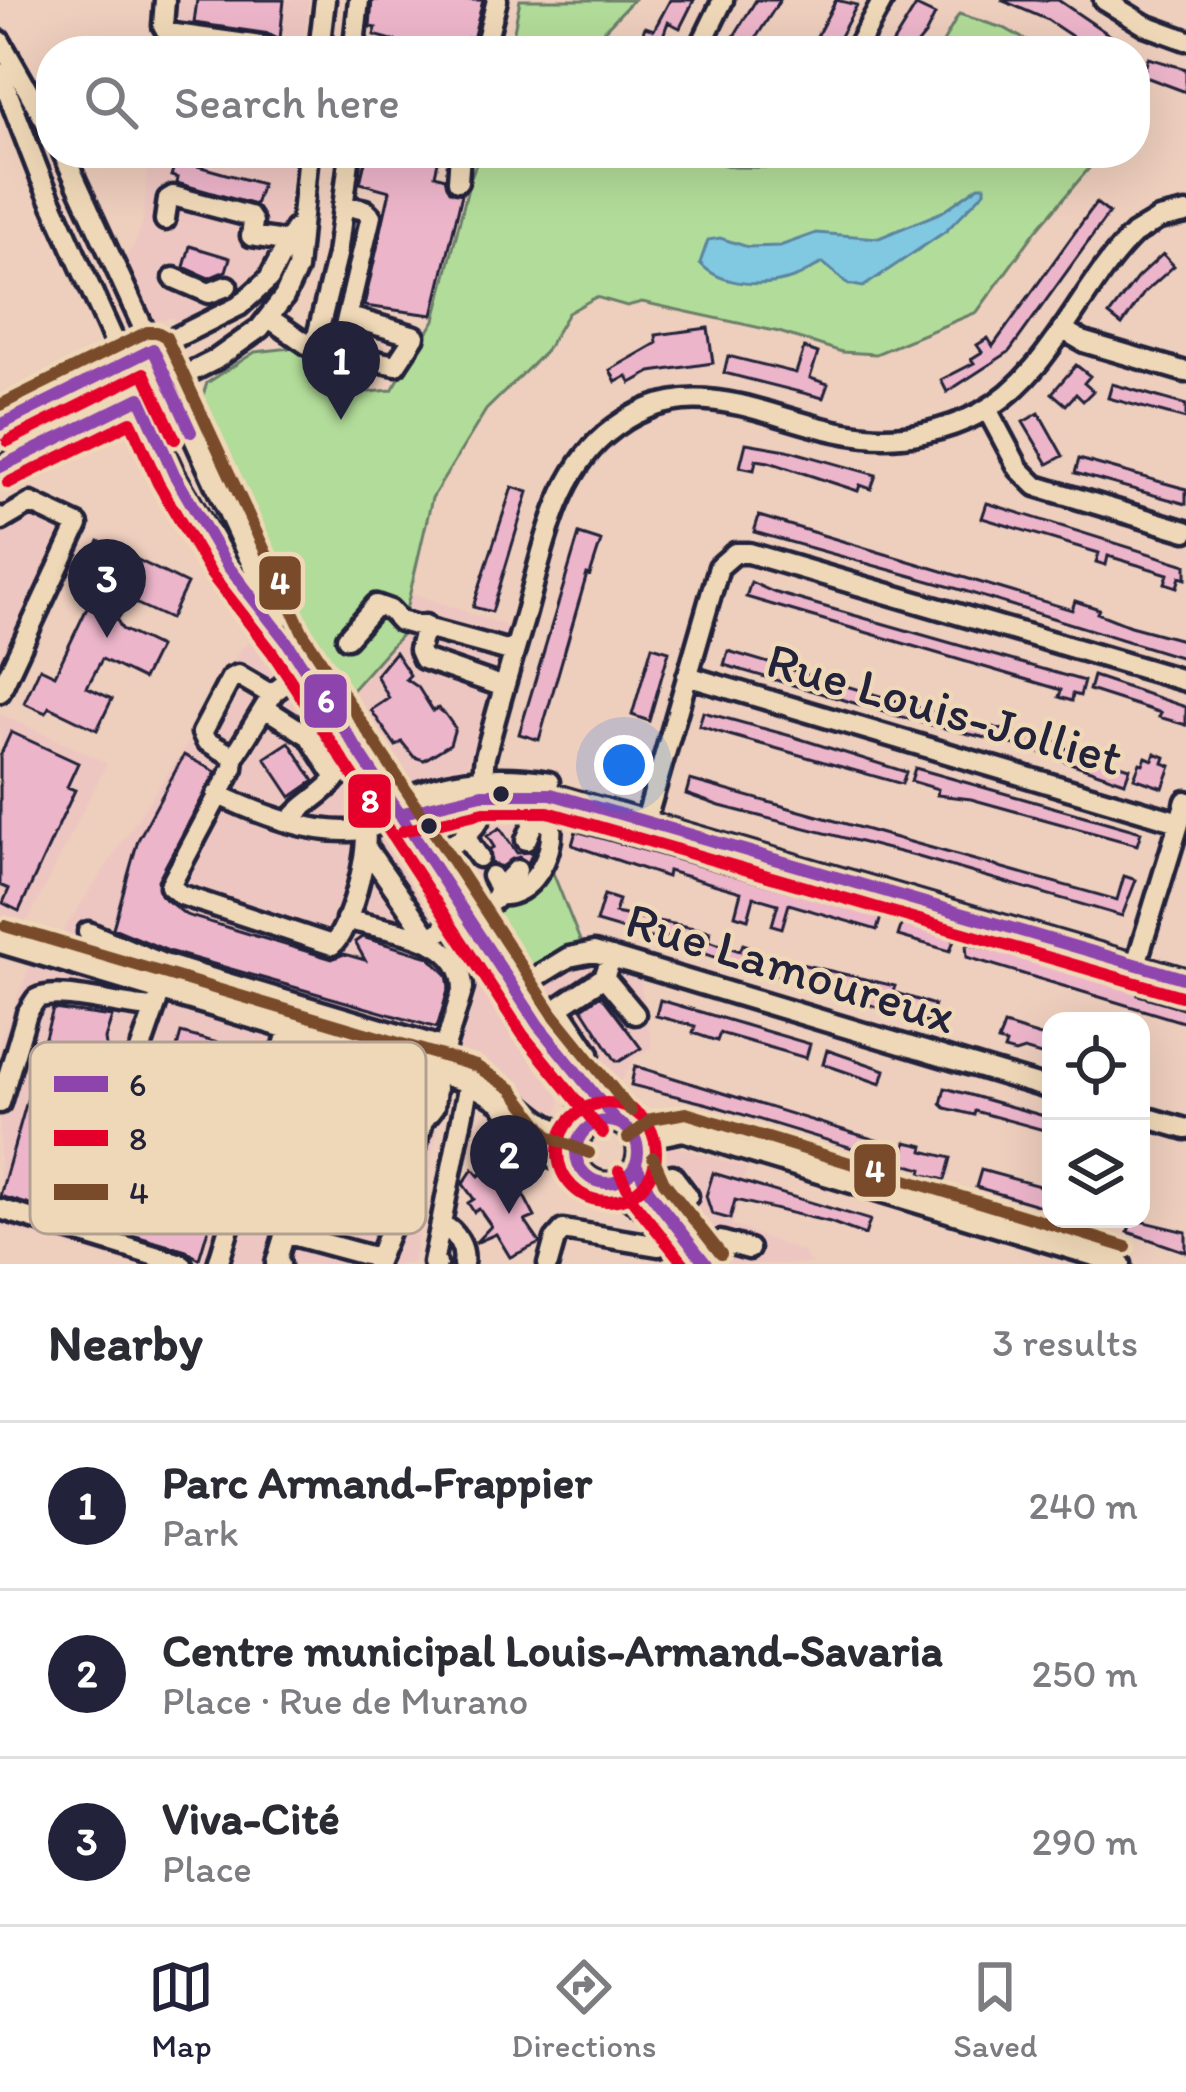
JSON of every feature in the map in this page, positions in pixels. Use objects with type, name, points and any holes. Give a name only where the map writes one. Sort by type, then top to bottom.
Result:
[{"type":"street","points":[[165,0],[163,26],[168,33],[189,36]]},
{"type":"street","points":[[321,36],[325,0]]},
{"type":"street","points":[[355,36],[359,0]]},
{"type":"street","points":[[488,36],[497,0]]},
{"type":"street","points":[[701,36],[723,0]]},
{"type":"street","points":[[864,36],[884,0]]},
{"type":"street","points":[[1104,0],[1145,25],[1186,40]]},
{"type":"street","points":[[0,41],[36,105]]},
{"type":"street","points":[[0,73],[36,167]]},
{"type":"street","points":[[37,168],[193,510],[236,578],[287,642],[567,1067],[634,1136],[644,1186],[661,1215],[701,1261],[723,1241],[749,1249]]},
{"type":"street","points":[[70,168],[287,642]]},
{"type":"street","points":[[0,467],[236,348],[269,318],[295,275],[294,243],[306,168]]},
{"type":"street","points":[[314,350],[337,255],[348,168]]},
{"type":"street","points":[[458,181],[459,168]]},
{"type":"street","points":[[165,220],[168,199],[173,196],[248,216],[253,222],[251,236],[294,243]]},
{"type":"street","points":[[339,352],[371,216],[343,205]]},
{"type":"street","points":[[428,859],[464,835],[481,815],[482,786],[504,687],[555,514],[572,477],[597,443],[638,414],[688,400],[752,405],[851,434],[878,437],[934,430],[987,409],[1028,372],[1134,234],[1153,221],[1186,213]]},
{"type":"street","points":[[0,425],[250,298],[294,243]]},
{"type":"street","points":[[174,278],[209,293],[227,286]]},
{"type":"street","points":[[269,318],[314,350],[396,365],[416,336],[349,317]]},
{"type":"street","points":[[1062,329],[1084,342],[1186,372]]},
{"type":"street","points":[[987,409],[1019,469],[1036,486],[1186,531]]},
{"type":"street","points":[[0,692],[78,524],[31,503],[1,519]]},
{"type":"street","points":[[648,815],[719,567],[730,556],[745,552],[1186,681]]},
{"type":"street","points":[[347,638],[376,605],[400,621],[514,652]]},
{"type":"street","points":[[425,625],[418,650],[423,659],[504,687]]},
{"type":"street","points":[[305,669],[269,702],[234,758],[233,768],[169,883],[172,889],[328,946],[340,938],[366,839],[399,814],[482,786],[551,794],[648,815],[1137,959],[1186,979]]},
{"type":"street","points":[[234,758],[206,741],[203,729],[233,675],[308,736],[336,778]]},
{"type":"street","name":"Rue Louis-Jolliet","points":[[687,676],[1178,822]]},
{"type":"street","points":[[290,821],[299,809],[326,793],[336,778],[364,760]]},
{"type":"street","points":[[217,794],[260,814],[366,839],[429,938],[447,952],[464,982],[435,1077],[426,1092]]},
{"type":"street","points":[[1137,959],[1186,801]]},
{"type":"street","points":[[497,887],[510,896],[539,874],[552,834],[550,825],[534,821],[526,840]]},
{"type":"street","points":[[464,835],[479,856]]},
{"type":"street","points":[[346,920],[429,938],[478,911],[517,870]]},
{"type":"street","points":[[88,932],[150,960],[424,1042]]},
{"type":"street","points":[[0,943],[158,999],[259,1020],[331,1042]]},
{"type":"street","name":"Rue Lamoureux","points":[[515,991],[577,953],[612,957],[1042,1086]]},
{"type":"street","points":[[567,1067],[589,1053],[561,1011],[562,1005],[604,977],[612,957]]},
{"type":"street","points":[[1137,959],[1186,967]]},
{"type":"street","points":[[604,977],[634,1014]]},
{"type":"street","points":[[0,1103],[35,999],[61,993],[115,1006],[158,999]]},
{"type":"street","points":[[259,1020],[266,996]]},
{"type":"street","points":[[143,1042],[158,999]]},
{"type":"street","points":[[538,1025],[561,1011]]},
{"type":"street","points":[[285,1042],[289,1030]]},
{"type":"street","points":[[426,1042],[445,1048]]},
{"type":"street","points":[[567,1067],[582,1106],[584,1132],[576,1152],[582,1170]]},
{"type":"street","points":[[426,1074],[494,1087],[521,1103],[549,1129],[584,1132],[598,1122],[622,1125],[661,1120],[683,1131],[1121,1264]]},
{"type":"street","points":[[426,1082],[435,1077]]},
{"type":"street","points":[[469,1083],[500,1102],[538,1152],[582,1170],[661,1215]]},
{"type":"street","points":[[437,1264],[433,1263],[469,1083]]},
{"type":"street","points":[[1150,1119],[1186,1129]]},
{"type":"street","points":[[606,1183],[623,1178],[659,1136],[683,1131]]},
{"type":"street","points":[[661,1215],[688,1196],[672,1175]]},
{"type":"street","points":[[0,1208],[30,1217]]},
{"type":"street","points":[[441,1224],[464,1249],[463,1264]]},
{"type":"street","points":[[548,1264],[556,1236],[566,1230],[659,1246],[681,1235]]},
{"type":"street","points":[[84,1234],[182,1264]]},
{"type":"street","points":[[218,1264],[227,1234]]},
{"type":"street","points":[[280,1264],[276,1263],[285,1234]]},
{"type":"street","points":[[288,1234],[376,1261]]},
{"type":"shaded area","points":[[158,0],[309,0],[305,36],[154,36]]},
{"type":"shaded area","points":[[147,168],[292,168],[279,247],[260,279],[232,300],[176,325],[172,317],[156,322],[150,315],[122,261],[135,244],[143,220]]},
{"type":"shaded area","points":[[24,495],[87,522],[0,708],[0,502],[6,508]]},
{"type":"shaded area","points":[[410,593],[511,627],[465,768],[411,785],[395,777],[344,699],[400,636]]},
{"type":"shaded area","points":[[256,634],[555,1086],[560,1102],[556,1124],[484,1078],[426,1061],[426,1042],[363,1042],[51,949],[190,740],[239,651]]},
{"type":"shaded area","points":[[0,714],[107,763],[21,934],[0,928]]},
{"type":"shaded area","points":[[490,804],[531,804],[540,811],[545,807],[572,813],[553,873],[581,943],[530,971],[519,969],[425,826],[436,816]]},
{"type":"shaded area","points":[[590,960],[639,974],[652,1047],[634,1059],[609,1103],[536,995],[540,985],[570,965]]},
{"type":"shaded area","points":[[30,966],[302,1042],[30,1042],[30,1234],[418,1234],[413,1264],[133,1264],[0,1226],[0,1042]]},
{"type":"shaded area","points":[[426,1079],[445,1085],[426,1191]]},
{"type":"shaded area","points":[[668,1144],[747,1168],[732,1225],[804,1252],[811,1264],[725,1264],[657,1163]]},
{"type":"green space","points":[[520,0],[633,0],[599,36],[513,36]]},
{"type":"green space","points":[[959,14],[1018,36],[947,36]]},
{"type":"green space","points":[[474,168],[1089,168],[977,312],[876,354],[842,352],[779,332],[642,302],[627,306],[596,297],[568,313],[545,352],[486,410],[432,498],[400,636],[344,699],[263,565],[198,410],[207,383],[255,352],[291,348],[338,370],[342,380],[369,392],[392,390],[435,320]]},
{"type":"green space","points":[[553,873],[581,943],[522,971],[486,920]]},
{"type":"water","points":[[985,186],[985,191],[946,231],[863,287],[848,284],[823,263],[796,277],[758,284],[720,277],[700,263],[708,240],[720,238],[748,247],[780,246],[816,233],[879,238],[942,212]]},
{"type":"building","points":[[197,0],[284,0],[280,36],[194,23]]},
{"type":"building","points":[[372,0],[483,0],[474,36],[378,36],[376,28],[370,27]]},
{"type":"building","points":[[670,0],[694,0],[680,28],[668,22],[663,36],[642,36],[645,27],[654,30]]},
{"type":"building","points":[[756,0],[780,0],[757,36],[734,36]]},
{"type":"building","points":[[836,0],[857,5],[840,36],[817,36]]},
{"type":"building","points":[[1001,0],[1058,0],[1111,36],[1072,36]]},
{"type":"building","points":[[916,6],[935,15],[924,36],[897,36]]},
{"type":"building","points":[[1150,59],[1186,69],[1186,92],[1150,79]]},
{"type":"building","points":[[174,168],[205,168],[262,184],[255,205],[177,183],[178,178],[171,176]]},
{"type":"building","points":[[364,168],[437,168],[435,175],[445,178],[450,191],[462,194],[433,315],[364,306],[390,191],[360,183]]},
{"type":"building","points":[[1096,203],[1109,213],[1009,352],[947,392],[941,380],[974,363],[971,359],[982,352],[977,345],[988,338],[993,346]]},
{"type":"building","points":[[190,246],[230,258],[226,271],[209,278],[184,267]]},
{"type":"building","points":[[1163,254],[1174,266],[1144,293],[1122,325],[1109,315]]},
{"type":"building","points":[[708,328],[713,363],[651,372],[631,383],[627,376],[616,382],[610,370],[657,343],[656,335]]},
{"type":"building","points":[[804,348],[818,353],[810,378],[828,384],[823,398],[724,373],[728,356],[796,373]]},
{"type":"building","points":[[1076,365],[1090,376],[1084,383],[1093,391],[1083,401],[1076,394],[1066,405],[1052,393]]},
{"type":"building","points":[[1112,384],[1186,405],[1186,419],[1108,398]]},
{"type":"building","points":[[1039,413],[1063,456],[1048,464],[1023,422]]},
{"type":"building","points":[[746,443],[876,475],[871,489],[860,485],[858,491],[769,462],[756,460],[754,470],[740,467]]},
{"type":"building","points":[[1079,459],[1186,489],[1186,504],[1075,473]]},
{"type":"building","points":[[512,487],[528,492],[492,612],[473,607]]},
{"type":"building","points":[[987,503],[1186,565],[1186,579],[1180,577],[1177,587],[1165,583],[1168,574],[1108,556],[1106,565],[1096,562],[1099,553],[982,518]]},
{"type":"building","points":[[759,516],[1072,610],[1075,601],[1099,609],[1097,613],[1130,626],[1186,641],[1186,659],[754,532]]},
{"type":"building","points":[[579,534],[601,541],[539,740],[519,734]]},
{"type":"building","points":[[99,541],[187,584],[170,619],[135,603],[126,606],[117,620],[122,629],[159,647],[143,679],[102,659],[87,687],[112,699],[97,730],[49,707],[46,713],[24,703],[40,668],[55,675],[99,583],[83,575]]},
{"type":"building","points":[[751,582],[1084,681],[1080,696],[1073,694],[1072,701],[1059,697],[1061,690],[1055,688],[746,597]]},
{"type":"building","points":[[652,646],[669,651],[649,721],[632,715]]},
{"type":"building","points":[[728,651],[934,712],[1031,737],[1032,733],[1130,768],[1125,782],[1024,747],[724,665]]},
{"type":"building","points":[[395,652],[410,675],[406,679],[455,728],[450,744],[424,760],[414,757],[402,742],[396,746],[371,710],[389,698],[376,675]]},
{"type":"building","points":[[1093,676],[1186,707],[1186,725],[1089,690]]},
{"type":"building","points":[[703,712],[906,772],[902,784],[729,735],[699,726]]},
{"type":"building","points":[[11,732],[78,763],[67,787],[75,790],[19,911],[3,903],[9,889],[0,885],[0,756]]},
{"type":"building","points":[[289,742],[314,781],[291,797],[265,758]]},
{"type":"building","points":[[1155,753],[1171,766],[1163,788],[1134,778],[1140,763],[1146,757],[1153,760]]},
{"type":"building","points":[[184,755],[216,772],[158,880],[161,896],[186,915],[332,959],[344,954],[365,960],[355,942],[362,937],[429,957],[447,975],[449,987],[437,1028],[168,951],[113,928],[138,840]]},
{"type":"building","points":[[915,768],[1141,832],[1137,845],[971,799],[937,795],[938,789],[911,781]]},
{"type":"building","points":[[690,780],[1117,900],[1124,876],[1136,880],[1122,916],[720,806],[686,794]]},
{"type":"building","points":[[500,828],[517,853],[533,852],[528,863],[519,857],[501,867],[491,863],[494,847],[487,836]]},
{"type":"building","points":[[576,831],[881,917],[877,930],[789,904],[782,928],[772,925],[778,904],[754,897],[748,919],[735,915],[741,892],[668,871],[667,877],[572,845]]},
{"type":"building","points":[[604,895],[619,900],[615,913],[710,931],[708,941],[740,951],[743,944],[758,949],[753,965],[687,948],[689,942],[663,936],[661,941],[596,922]]},
{"type":"building","points":[[902,923],[955,937],[950,951],[898,936]]},
{"type":"building","points":[[966,943],[1140,990],[1138,995],[1186,1009],[1186,1023],[1150,1012],[967,957]]},
{"type":"building","points":[[775,958],[895,986],[893,992],[934,1005],[928,1023],[771,974]]},
{"type":"building","points":[[601,995],[641,1048],[620,1061],[582,1008]]},
{"type":"building","points":[[660,1000],[810,1044],[806,1058],[720,1033],[717,1041],[693,1033],[695,1026],[656,1016]]},
{"type":"building","points":[[53,1009],[112,1017],[105,1042],[44,1042]]},
{"type":"building","points":[[1004,1025],[1042,1036],[1042,1055],[1004,1050],[1006,1044],[998,1042]]},
{"type":"building","points":[[181,1033],[215,1042],[178,1042]]},
{"type":"building","points":[[827,1050],[885,1070],[881,1084],[823,1064]]},
{"type":"building","points":[[635,1066],[905,1149],[906,1142],[924,1146],[923,1151],[951,1158],[945,1180],[708,1104],[631,1085]]},
{"type":"building","points":[[945,1088],[1042,1115],[1042,1130],[945,1108],[941,1104]]},
{"type":"building","points":[[30,1090],[30,1205],[0,1196]]},
{"type":"building","points":[[473,1169],[479,1176],[488,1169],[512,1206],[524,1196],[535,1217],[525,1221],[540,1243],[510,1257],[496,1234],[475,1243],[491,1226],[468,1203],[474,1199],[463,1184]]},
{"type":"building","points":[[981,1170],[1042,1187],[1042,1206],[976,1187]]},
{"type":"building","points":[[713,1173],[870,1220],[865,1235],[735,1200],[730,1219],[712,1214],[706,1196]]},
{"type":"building","points":[[1150,1223],[1186,1232],[1186,1252],[1128,1232],[1129,1228],[1150,1228]]},
{"type":"building","points":[[129,1234],[207,1234],[199,1259]]},
{"type":"transit line","name":"4","points":[[0,405],[147,332],[166,337],[303,633],[553,1014],[631,1111]]},
{"type":"transit line","name":"6","points":[[0,425],[153,349],[191,432]]},
{"type":"transit line","name":"8","points":[[8,441],[144,373],[175,439]]},
{"type":"transit line","name":"6","points":[[0,467],[140,398],[174,474],[227,565],[287,642],[538,1025],[617,1122]]},
{"type":"transit line","name":"8","points":[[8,483],[131,422],[158,483],[211,574],[272,652],[523,1035],[603,1133]]},
{"type":"transit line","name":"6","points":[[399,814],[482,794],[551,794],[1186,979]]},
{"type":"transit line","name":"8","points":[[403,831],[484,812],[548,812],[1181,996]]},
{"type":"transit line","name":"4","points":[[5,926],[395,1042]]},
{"type":"transit line","name":"4","points":[[426,1051],[476,1066],[512,1089],[549,1137],[589,1153]]},
{"type":"transit line","name":"8","points":[[607,1103],[642,1117],[656,1152],[642,1187],[607,1201],[572,1187],[558,1152],[572,1117],[607,1103]]},
{"type":"transit line","name":"4","points":[[628,1138],[652,1119],[686,1113],[1126,1247]]},
{"type":"transit line","name":"6","points":[[607,1121],[629,1130],[638,1152],[629,1174],[607,1183],[585,1174],[576,1152],[585,1130],[607,1121]]},
{"type":"transit line","name":"4","points":[[653,1157],[664,1182],[721,1254]]},
{"type":"transit line","name":"6","points":[[636,1164],[649,1191],[706,1264]]},
{"type":"transit line","name":"8","points":[[619,1171],[634,1202],[684,1264]]},
{"type":"place","name":"Parc Armand-Frappier","points":[[341,420]]},
{"type":"place","name":"Viva-Cité","points":[[107,638]]},
{"type":"place","name":"Centre municipal Louis-Armand-Savaria","points":[[509,1214]]}]
